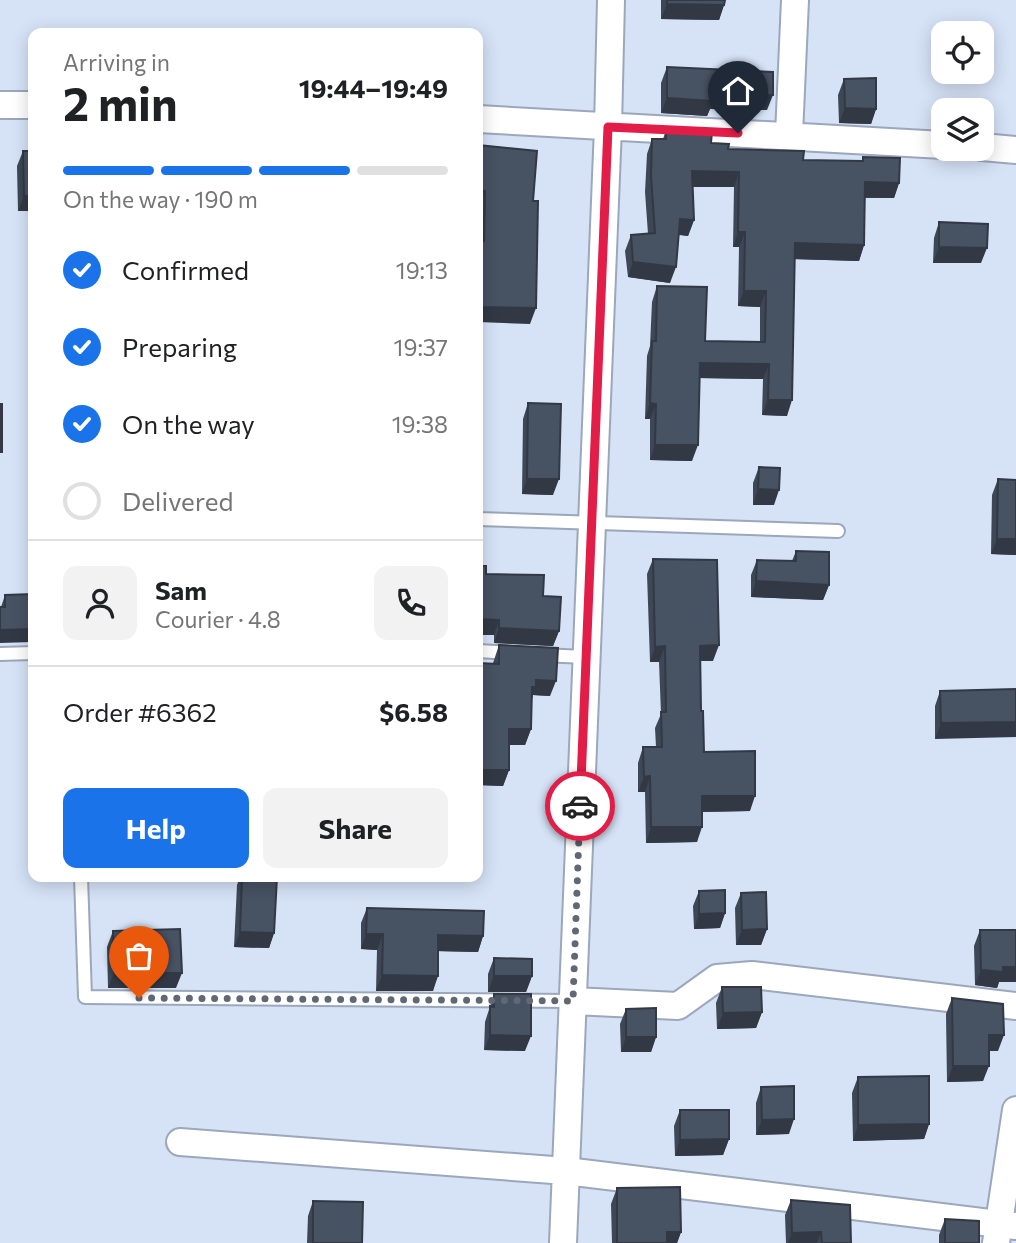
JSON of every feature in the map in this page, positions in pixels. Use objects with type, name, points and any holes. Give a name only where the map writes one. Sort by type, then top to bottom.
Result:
[{"type":"street","points":[[563,1243],[611,0]]},
{"type":"street","points":[[789,135],[795,0]]},
{"type":"street","points":[[0,105],[28,105]]},
{"type":"street","points":[[483,119],[931,144]]},
{"type":"street","points":[[994,148],[1016,150]]},
{"type":"street","points":[[573,1001],[678,1006],[717,978],[752,975],[1016,1006]]},
{"type":"street","points":[[180,1142],[566,1171],[1004,1231],[1016,1110]]},
{"type":"lane","points":[[483,519],[838,531]]},
{"type":"lane","points":[[483,651],[586,657]]},
{"type":"lane","points":[[0,654],[28,653]]},
{"type":"lane","points":[[81,882],[85,997],[573,1001]]},
{"type":"building","points":[[667,0],[725,0],[724,5],[667,4]]},
{"type":"building","points":[[667,67],[773,72],[773,95],[713,93],[713,101],[667,98]]},
{"type":"building","points":[[876,78],[876,109],[845,108],[844,79]]},
{"type":"building","points":[[666,130],[712,132],[711,143],[729,144],[728,149],[804,151],[803,160],[863,161],[863,157],[900,158],[899,183],[865,182],[864,245],[795,243],[792,400],[768,400],[769,364],[700,363],[698,445],[655,445],[656,404],[650,403],[652,341],[656,341],[657,286],[707,287],[705,341],[765,342],[766,291],[744,291],[745,232],[738,232],[739,172],[692,171],[694,220],[680,219],[676,267],[633,262],[631,235],[655,233],[651,176],[652,139],[666,139]]},
{"type":"building","points":[[483,146],[537,151],[533,201],[538,201],[536,308],[483,307]]},
{"type":"building","points":[[23,151],[28,151],[28,196],[24,196]]},
{"type":"building","points":[[939,222],[988,224],[987,248],[939,247]]},
{"type":"building","points":[[528,403],[561,404],[559,479],[527,479]]},
{"type":"building","points":[[2,404],[2,452],[0,452]]},
{"type":"building","points":[[759,467],[780,468],[779,490],[758,489]]},
{"type":"building","points":[[998,479],[1016,480],[1016,539],[997,539]]},
{"type":"building","points":[[796,551],[829,552],[829,585],[756,581],[757,560],[796,561]]},
{"type":"building","points":[[653,559],[717,560],[719,645],[700,646],[704,752],[755,751],[755,796],[702,796],[702,827],[651,827],[650,776],[644,777],[643,747],[662,747],[661,712],[666,712],[665,646],[655,647]]},
{"type":"building","points":[[483,566],[486,566],[486,574],[544,575],[543,596],[561,597],[559,631],[499,628],[499,620],[483,619]]},
{"type":"building","points":[[28,594],[28,629],[0,630],[0,607],[5,607],[5,595]]},
{"type":"building","points":[[499,645],[558,648],[556,681],[536,680],[536,687],[532,687],[531,729],[509,729],[509,770],[483,770],[483,663],[499,664]]},
{"type":"building","points":[[1016,689],[1016,722],[941,723],[940,691]]},
{"type":"building","points":[[242,882],[277,882],[274,933],[240,932]]},
{"type":"building","points":[[725,890],[725,913],[699,914],[699,891]]},
{"type":"building","points":[[766,892],[767,929],[742,930],[741,893]]},
{"type":"building","points":[[367,908],[484,911],[483,936],[438,935],[438,976],[382,975],[383,934],[366,934]]},
{"type":"building","points":[[180,929],[182,973],[114,973],[113,931]]},
{"type":"building","points":[[980,930],[1016,930],[1016,967],[1003,967],[1003,972],[981,970]]},
{"type":"building","points":[[494,958],[532,959],[532,976],[494,976]]},
{"type":"building","points":[[722,987],[761,987],[762,1012],[723,1013]]},
{"type":"building","points":[[494,994],[531,994],[531,1036],[490,1035],[490,1006],[494,1007]]},
{"type":"building","points":[[952,998],[1003,1004],[1004,1035],[989,1035],[989,1066],[953,1066]]},
{"type":"building","points":[[656,1008],[656,1037],[626,1037],[626,1009]]},
{"type":"building","points":[[929,1076],[929,1124],[858,1125],[858,1077]]},
{"type":"building","points":[[794,1086],[794,1119],[762,1120],[761,1087]]},
{"type":"building","points":[[680,1110],[729,1110],[729,1139],[680,1140]]},
{"type":"building","points":[[680,1187],[681,1232],[667,1232],[667,1243],[617,1243],[617,1188]]},
{"type":"building","points":[[791,1200],[850,1205],[851,1243],[822,1243],[821,1232],[792,1233]]},
{"type":"building","points":[[313,1201],[363,1202],[362,1243],[313,1243]]},
{"type":"building","points":[[945,1219],[979,1221],[979,1243],[945,1243]]},
{"type":"way so far","points":[[139,998],[573,1001],[580,806]]},
{"type":"route","points":[[580,806],[608,127],[738,133]]}]
